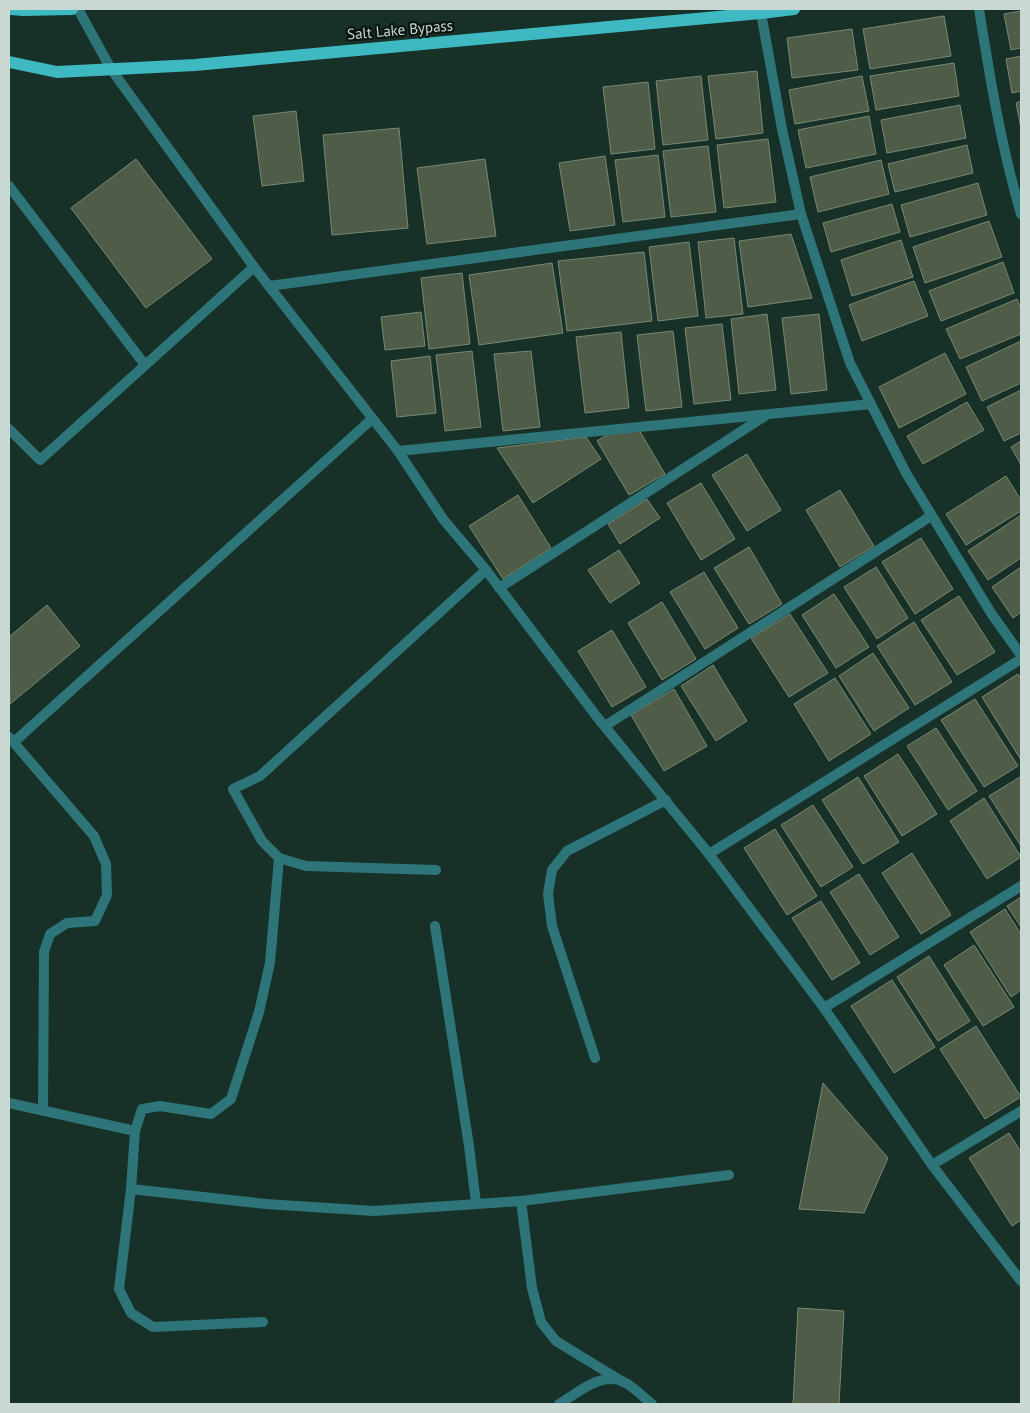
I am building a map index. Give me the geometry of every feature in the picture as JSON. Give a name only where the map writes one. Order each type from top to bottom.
[{"type":"main road","points":[[11,9],[72,9]]},
{"type":"main road","name":"Salt Lake Bypass","points":[[9,62],[57,72],[195,65],[794,9]]},
{"type":"street","points":[[78,9],[111,69],[254,267],[398,452],[443,519],[486,570],[605,726],[709,854],[824,1008],[932,1165],[1021,1282]]},
{"type":"street","points":[[979,9],[992,94],[1008,169],[1021,214]]},
{"type":"street","points":[[709,854],[1021,657],[991,613],[931,516],[906,473],[850,363],[801,214],[782,129],[761,13]]},
{"type":"street","points":[[9,186],[146,365]]},
{"type":"street","points":[[269,286],[801,214]]},
{"type":"street","points":[[9,429],[40,460],[254,267]]},
{"type":"street","points":[[398,452],[871,404]]},
{"type":"street","points":[[498,588],[768,414]]},
{"type":"street","points":[[43,1111],[44,952],[50,934],[66,924],[94,922],[107,895],[106,864],[94,836],[11,739],[372,419]]},
{"type":"street","points":[[605,726],[931,516]]},
{"type":"street","points":[[436,870],[306,866],[279,858],[262,841],[233,789],[260,776],[486,570]]},
{"type":"street","points":[[595,1058],[552,926],[548,894],[552,870],[566,851],[666,800]]},
{"type":"street","points":[[263,1322],[153,1327],[131,1313],[119,1290],[131,1189],[135,1131],[142,1109],[160,1106],[211,1114],[231,1099],[259,1012],[270,963],[279,858]]},
{"type":"street","points":[[824,1008],[1021,886]]},
{"type":"street","points":[[434,926],[469,1146],[476,1203]]},
{"type":"street","points":[[9,1103],[135,1131]]},
{"type":"street","points":[[932,1165],[1021,1111]]},
{"type":"street","points":[[131,1189],[266,1204],[374,1211],[520,1201],[729,1175]]},
{"type":"street","points":[[520,1201],[532,1288],[541,1322],[556,1341],[623,1382],[652,1404]]},
{"type":"street","points":[[559,1404],[604,1379],[623,1382]]},
{"type":"building","points":[[1021,11],[1021,48],[1011,50],[1004,14]]},
{"type":"building","points":[[944,16],[951,56],[870,69],[863,29]]},
{"type":"building","points":[[852,29],[858,70],[792,78],[787,38]]},
{"type":"building","points":[[1021,56],[1021,91],[1012,93],[1006,59]]},
{"type":"building","points":[[954,63],[959,96],[876,110],[870,76]]},
{"type":"building","points":[[757,71],[763,133],[716,139],[708,76]]},
{"type":"building","points":[[701,76],[708,140],[663,145],[656,81]]},
{"type":"building","points":[[862,76],[869,111],[795,124],[789,90]]},
{"type":"building","points":[[648,82],[655,149],[611,154],[603,87]]},
{"type":"building","points":[[1021,101],[1021,128],[1016,103]]},
{"type":"building","points":[[960,105],[966,138],[887,153],[881,120]]},
{"type":"building","points":[[296,111],[304,181],[262,186],[253,116]]},
{"type":"building","points":[[869,116],[876,154],[806,168],[798,130]]},
{"type":"building","points":[[399,128],[408,228],[332,235],[323,135]]},
{"type":"building","points":[[768,139],[776,202],[724,208],[717,145]]},
{"type":"building","points":[[967,145],[973,173],[895,192],[888,164]]},
{"type":"building","points":[[708,146],[716,212],[671,217],[663,151]]},
{"type":"building","points":[[658,155],[665,217],[623,222],[615,160]]},
{"type":"building","points":[[605,156],[615,225],[570,231],[559,163]]},
{"type":"building","points":[[136,159],[212,259],[146,308],[71,208]]},
{"type":"building","points":[[485,159],[496,236],[427,244],[417,168]]},
{"type":"building","points":[[881,160],[889,194],[818,212],[810,177]]},
{"type":"building","points":[[978,183],[987,215],[910,237],[901,205]]},
{"type":"building","points":[[892,204],[900,232],[831,252],[823,223]]},
{"type":"building","points":[[989,221],[1002,257],[925,283],[913,247]]},
{"type":"building","points":[[791,234],[812,298],[748,307],[739,241]]},
{"type":"building","points":[[734,238],[743,314],[706,318],[698,242]]},
{"type":"building","points":[[901,240],[913,277],[852,296],[841,260]]},
{"type":"building","points":[[689,242],[698,316],[658,321],[649,247]]},
{"type":"building","points":[[644,252],[652,321],[567,331],[558,261]]},
{"type":"building","points":[[1003,262],[1014,293],[941,321],[929,291]]},
{"type":"building","points":[[552,263],[563,333],[479,345],[469,275]]},
{"type":"building","points":[[462,273],[470,344],[429,349],[421,278]]},
{"type":"building","points":[[914,281],[928,316],[862,341],[849,305]]},
{"type":"building","points":[[1017,299],[1021,309],[1021,334],[960,359],[946,329]]},
{"type":"building","points":[[421,312],[425,346],[385,350],[381,317]]},
{"type":"building","points":[[767,314],[776,390],[739,394],[731,319]]},
{"type":"building","points":[[819,314],[827,390],[791,394],[782,318]]},
{"type":"building","points":[[722,324],[731,400],[694,404],[685,328]]},
{"type":"building","points":[[673,331],[682,407],[646,411],[637,335]]},
{"type":"building","points":[[621,332],[629,408],[585,413],[576,337]]},
{"type":"building","points":[[1021,341],[1021,383],[982,401],[966,367]]},
{"type":"building","points":[[472,351],[481,427],[445,431],[436,355]]},
{"type":"building","points":[[531,351],[540,427],[503,431],[494,354]]},
{"type":"building","points":[[945,353],[966,394],[899,428],[879,387]]},
{"type":"building","points":[[430,356],[436,413],[397,417],[391,361]]},
{"type":"building","points":[[1021,390],[1021,433],[1004,441],[987,407]]},
{"type":"building","points":[[967,402],[984,430],[923,464],[907,436]]},
{"type":"building","points":[[639,430],[665,474],[629,495],[597,441],[610,433]]},
{"type":"building","points":[[586,437],[601,459],[533,503],[497,448]]},
{"type":"building","points":[[1021,441],[1021,465],[1011,447]]},
{"type":"building","points":[[747,454],[781,510],[747,531],[712,475]]},
{"type":"building","points":[[1006,476],[1021,500],[1021,511],[966,545],[946,514]]},
{"type":"building","points":[[701,483],[735,539],[701,560],[667,503]]},
{"type":"building","points":[[840,490],[874,546],[840,567],[806,510]]},
{"type":"building","points":[[518,495],[551,548],[503,579],[469,526]]},
{"type":"building","points":[[647,499],[660,518],[620,544],[608,524]]},
{"type":"building","points":[[1021,515],[1021,558],[988,580],[968,551]]},
{"type":"building","points":[[921,538],[953,589],[915,614],[882,562]]},
{"type":"building","points":[[749,547],[782,604],[749,624],[714,568]]},
{"type":"building","points":[[619,550],[640,583],[610,603],[588,570]]},
{"type":"building","points":[[876,567],[908,618],[877,639],[844,587]]},
{"type":"building","points":[[1021,567],[1021,612],[1013,618],[992,587]]},
{"type":"building","points":[[704,572],[738,628],[705,649],[670,592]]},
{"type":"building","points":[[834,594],[869,647],[836,668],[802,615]]},
{"type":"building","points":[[959,596],[995,652],[957,675],[921,620]]},
{"type":"building","points":[[662,602],[696,659],[662,680],[628,623]]},
{"type":"building","points":[[47,605],[80,646],[10,704],[9,637]]},
{"type":"building","points":[[790,614],[828,673],[789,697],[751,638]]},
{"type":"building","points":[[914,622],[952,682],[915,705],[877,646]]},
{"type":"building","points":[[612,630],[646,687],[612,707],[578,651]]},
{"type":"building","points":[[873,653],[909,708],[874,731],[839,676]]},
{"type":"building","points":[[713,665],[747,721],[716,741],[681,686]]},
{"type":"building","points":[[1018,674],[1021,679],[1021,760],[982,697]]},
{"type":"building","points":[[835,678],[871,734],[829,761],[794,704]]},
{"type":"building","points":[[674,689],[707,746],[664,771],[631,715]]},
{"type":"building","points":[[975,699],[1018,766],[984,787],[941,720]]},
{"type":"building","points":[[936,728],[977,791],[948,810],[907,746]]},
{"type":"building","points":[[898,754],[937,814],[902,836],[864,776]]},
{"type":"building","points":[[858,777],[899,842],[863,864],[822,800]]},
{"type":"building","points":[[1021,778],[1021,846],[989,796]]},
{"type":"building","points":[[984,798],[1021,857],[987,879],[950,821]]},
{"type":"building","points":[[813,805],[853,867],[821,887],[781,825]]},
{"type":"building","points":[[775,829],[817,896],[787,915],[744,848]]},
{"type":"building","points":[[912,853],[951,915],[921,934],[882,873]]},
{"type":"building","points":[[859,874],[899,937],[870,955],[830,892]]},
{"type":"building","points":[[1021,897],[1021,927],[1007,906]]},
{"type":"building","points":[[821,901],[860,963],[832,980],[792,918]]},
{"type":"building","points":[[1005,909],[1021,934],[1021,990],[1011,997],[970,932]]},
{"type":"building","points":[[974,945],[1014,1007],[983,1026],[944,965]]},
{"type":"building","points":[[929,956],[970,1021],[938,1041],[897,977]]},
{"type":"building","points":[[892,980],[935,1047],[894,1073],[851,1006]]},
{"type":"building","points":[[976,1026],[1021,1097],[985,1119],[940,1049]]},
{"type":"building","points":[[823,1083],[888,1158],[864,1213],[799,1209]]},
{"type":"building","points":[[1009,1133],[1021,1152],[1021,1220],[1012,1226],[969,1158]]},
{"type":"building","points":[[798,1308],[844,1311],[839,1404],[793,1404]]}]
